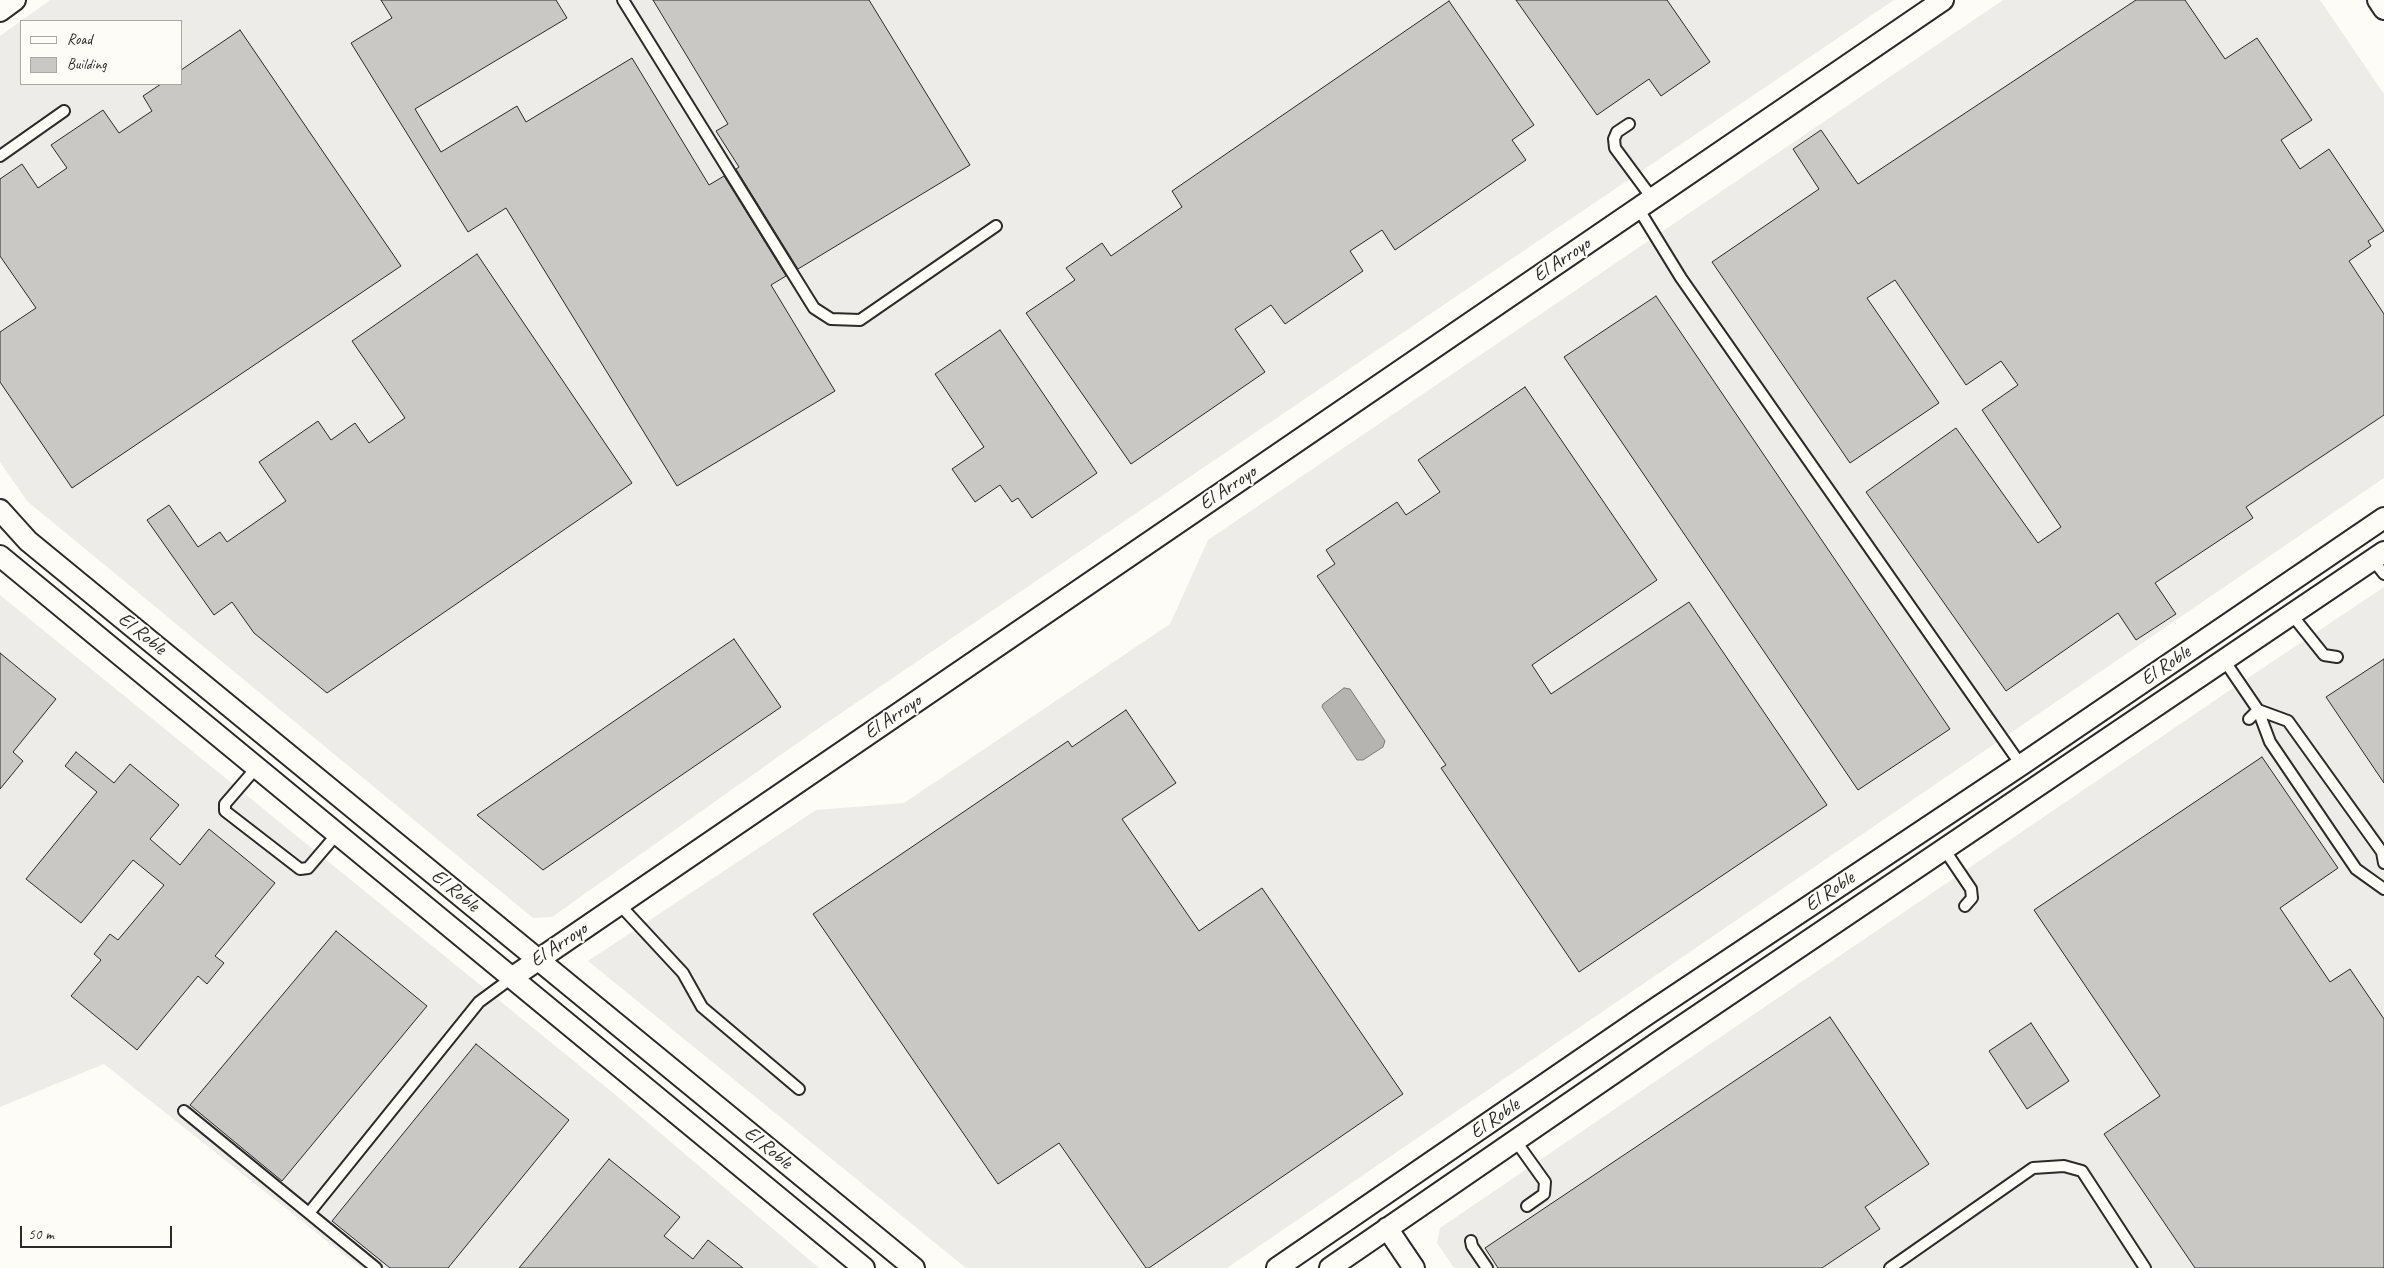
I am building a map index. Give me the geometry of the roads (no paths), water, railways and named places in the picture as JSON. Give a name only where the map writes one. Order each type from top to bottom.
[{"type":"street","points":[[0,11],[15,0]]},
{"type":"street","name":"El Arroyo","points":[[513,977],[1943,0]]},
{"type":"street","points":[[2378,0],[2384,9]]},
{"type":"street","name":"El Roble","points":[[0,510],[28,541],[914,1268]]},
{"type":"street","name":"El Roble","points":[[1278,1268],[1646,1015],[2022,765],[2384,518]]},
{"type":"street","name":"El Roble","points":[[2,561],[258,767],[864,1268]]},
{"type":"street","name":"El Roble","points":[[1341,1265],[1387,1228],[1663,1039],[2224,660],[2292,615],[2380,562]]},
{"type":"street","points":[[1646,1015],[1663,1039]]},
{"type":"street","points":[[1387,1228],[1414,1268]]},
{"type":"lane","points":[[623,0],[814,308],[831,320],[860,320],[996,226]]},
{"type":"lane","points":[[0,156],[64,111]]},
{"type":"lane","points":[[1628,124],[1617,132],[1614,139],[1615,148],[1645,203],[1681,278],[2022,765]]},
{"type":"lane","points":[[2292,615],[2324,655],[2337,657]]},
{"type":"lane","points":[[2224,660],[2258,710],[2270,742],[2356,869],[2384,889]]},
{"type":"lane","points":[[2249,719],[2258,710]]},
{"type":"lane","points":[[2258,710],[2288,721],[2382,852],[2384,864]]},
{"type":"lane","points":[[258,767],[225,804],[225,811],[300,869],[308,868],[337,834]]},
{"type":"lane","points":[[1944,849],[1971,889],[1972,898],[1965,906]]},
{"type":"lane","points":[[619,904],[683,973],[702,1007],[799,1089]]},
{"type":"lane","points":[[309,1213],[480,1002],[513,977]]},
{"type":"lane","points":[[184,1111],[376,1268]]},
{"type":"lane","points":[[1515,1140],[1545,1182],[1544,1194],[1527,1206]]},
{"type":"lane","points":[[1890,1268],[2033,1168],[2064,1166],[2082,1171],[2146,1268]]},
{"type":"lane","points":[[1471,1241],[1472,1246],[1487,1268]]}]
